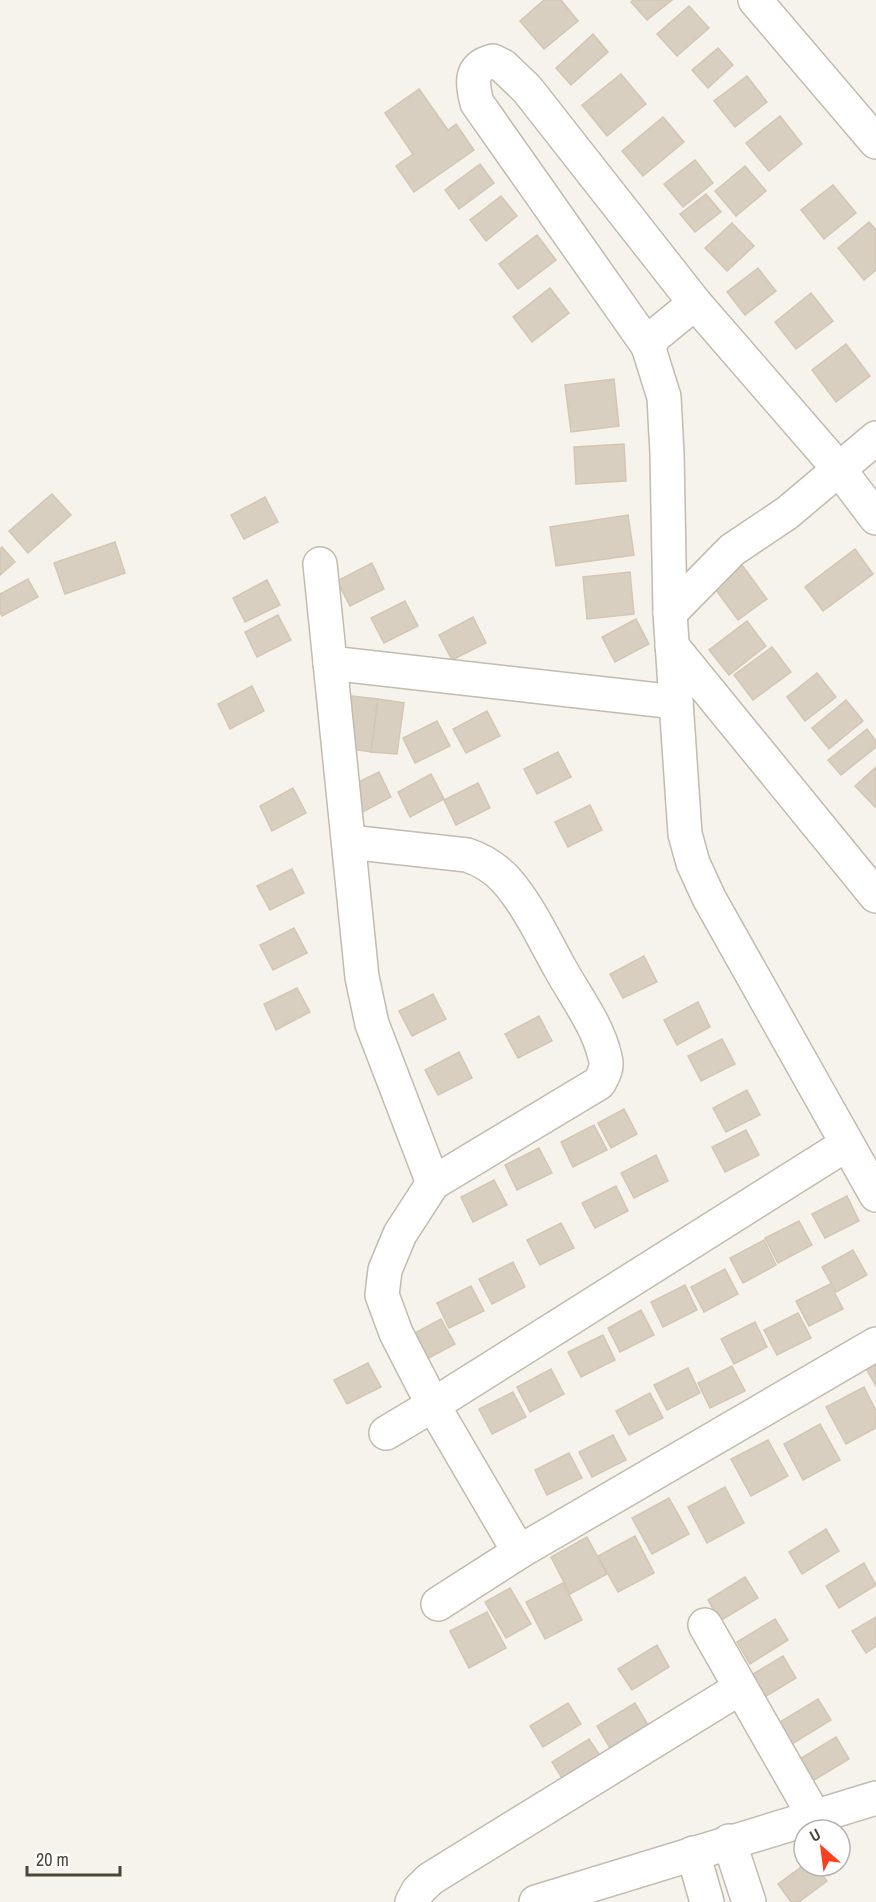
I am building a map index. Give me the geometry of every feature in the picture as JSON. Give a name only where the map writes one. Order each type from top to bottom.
[{"type":"street","points":[[755,0],[876,142]]},
{"type":"street","points":[[876,518],[839,469],[695,303],[527,89],[503,66],[493,60],[483,63],[475,73],[473,87],[477,104],[648,346],[664,397],[670,614],[681,796],[685,834],[693,863],[709,898],[876,1195]]},
{"type":"street","points":[[648,346],[656,335],[695,303]]},
{"type":"street","points":[[670,614],[732,550],[787,513],[876,438]]},
{"type":"street","points":[[320,564],[362,977],[372,1024],[433,1183]]},
{"type":"street","points":[[672,646],[876,896]]},
{"type":"street","points":[[330,663],[676,702]]},
{"type":"street","points":[[349,842],[467,855],[482,860],[493,868],[521,900],[587,1016],[606,1058],[606,1070],[600,1083],[433,1183],[400,1234],[385,1270],[382,1295],[396,1333],[433,1405],[519,1552]]},
{"type":"street","points":[[386,1433],[847,1144]]},
{"type":"street","points":[[438,1604],[519,1552],[876,1344]]},
{"type":"street","points":[[705,1625],[814,1816]]},
{"type":"street","points":[[412,1902],[418,1891],[430,1879],[740,1688]]},
{"type":"street","points":[[536,1902],[876,1798]]},
{"type":"street","points":[[729,1842],[749,1902]]},
{"type":"street","points":[[693,1853],[707,1902]]},
{"type":"building","points":[[544,0],[561,0],[578,21],[544,49],[520,21]]},
{"type":"building","points":[[633,0],[672,0],[647,20],[631,2]]},
{"type":"building","points":[[689,6],[709,28],[677,56],[657,34]]},
{"type":"building","points":[[593,34],[608,52],[571,85],[556,68]]},
{"type":"building","points":[[718,48],[733,65],[708,88],[692,70]]},
{"type":"building","points":[[621,74],[646,104],[607,136],[582,105]]},
{"type":"building","points":[[747,76],[767,102],[735,127],[714,101]]},
{"type":"building","points":[[419,89],[448,130],[456,124],[474,150],[414,192],[396,166],[413,154],[385,113]]},
{"type":"building","points":[[780,116],[802,144],[769,171],[746,143]]},
{"type":"building","points":[[663,117],[684,142],[643,176],[622,151]]},
{"type":"building","points":[[695,160],[713,183],[683,207],[664,184]]},
{"type":"building","points":[[480,164],[494,183],[459,209],[445,190]]},
{"type":"building","points":[[745,166],[766,191],[736,216],[715,191]]},
{"type":"building","points":[[833,185],[856,213],[824,239],[801,210]]},
{"type":"building","points":[[706,194],[721,212],[695,232],[680,214]]},
{"type":"building","points":[[501,196],[517,216],[486,241],[470,220]]},
{"type":"building","points":[[869,222],[876,230],[876,270],[864,280],[838,248]]},
{"type":"building","points":[[732,223],[754,246],[727,271],[705,248]]},
{"type":"building","points":[[537,235],[556,260],[518,289],[499,264]]},
{"type":"building","points":[[758,268],[776,291],[745,315],[727,292]]},
{"type":"building","points":[[550,288],[569,313],[532,342],[513,317]]},
{"type":"building","points":[[811,293],[833,321],[796,349],[775,322]]},
{"type":"building","points":[[846,344],[870,376],[836,402],[812,370]]},
{"type":"building","points":[[614,379],[619,426],[571,432],[565,385]]},
{"type":"building","points":[[624,444],[626,481],[576,484],[574,447]]},
{"type":"building","points":[[52,494],[71,515],[28,553],[9,531]]},
{"type":"building","points":[[265,497],[278,522],[244,539],[231,515]]},
{"type":"building","points":[[628,515],[634,555],[556,566],[550,527]]},
{"type":"building","points":[[115,542],[125,573],[65,594],[54,563]]},
{"type":"building","points":[[2,547],[15,562],[0,575],[0,549]]},
{"type":"building","points":[[855,549],[873,574],[823,611],[805,587]]},
{"type":"building","points":[[372,563],[384,589],[350,606],[337,581]]},
{"type":"building","points":[[742,565],[767,599],[738,620],[713,586]]},
{"type":"building","points":[[630,572],[634,614],[587,619],[583,577]]},
{"type":"building","points":[[28,579],[38,597],[2,616],[0,594]]},
{"type":"building","points":[[267,580],[280,605],[245,622],[233,598]]},
{"type":"building","points":[[405,601],[418,626],[384,643],[371,618]]},
{"type":"building","points":[[278,615],[291,640],[257,657],[245,632]]},
{"type":"building","points":[[473,617],[486,643],[452,660],[439,635]]},
{"type":"building","points":[[636,619],[649,644],[615,662],[602,637]]},
{"type":"building","points":[[747,621],[766,646],[729,675],[709,650]]},
{"type":"building","points":[[772,647],[791,672],[753,700],[734,675]]},
{"type":"building","points":[[817,673],[836,697],[805,721],[787,697]]},
{"type":"building","points":[[252,686],[264,711],[230,729],[218,704]]},
{"type":"building","points":[[352,696],[378,699],[371,752],[345,748]]},
{"type":"building","points":[[378,699],[404,703],[397,754],[371,752]]},
{"type":"building","points":[[846,700],[863,721],[829,749],[812,728]]},
{"type":"building","points":[[487,711],[500,736],[466,753],[453,729]]},
{"type":"building","points":[[437,721],[450,746],[415,763],[403,738]]},
{"type":"building","points":[[867,729],[876,741],[876,747],[841,775],[828,760]]},
{"type":"building","points":[[558,752],[571,777],[537,794],[524,769]]},
{"type":"building","points":[[876,767],[876,806],[875,807],[855,786]]},
{"type":"building","points":[[379,772],[391,797],[357,815],[344,789]]},
{"type":"building","points":[[431,774],[444,799],[410,817],[398,792]]},
{"type":"building","points":[[478,783],[490,808],[456,825],[444,800]]},
{"type":"building","points":[[293,788],[306,813],[272,831],[260,806]]},
{"type":"building","points":[[590,805],[602,830],[568,847],[555,822]]},
{"type":"building","points":[[292,869],[304,893],[270,910],[257,886]]},
{"type":"building","points":[[294,928],[307,953],[273,970],[260,945]]},
{"type":"building","points":[[644,956],[657,982],[623,998],[610,974]]},
{"type":"building","points":[[297,988],[310,1012],[276,1030],[264,1004]]},
{"type":"building","points":[[433,994],[446,1019],[412,1036],[399,1011]]},
{"type":"building","points":[[698,1002],[710,1027],[677,1045],[664,1020]]},
{"type":"building","points":[[539,1016],[552,1041],[518,1058],[505,1034]]},
{"type":"building","points":[[722,1039],[735,1064],[701,1081],[688,1056]]},
{"type":"building","points":[[459,1052],[472,1078],[438,1095],[425,1070]]},
{"type":"building","points":[[747,1090],[760,1115],[726,1132],[713,1108]]},
{"type":"building","points":[[624,1109],[637,1134],[611,1148],[598,1123]]},
{"type":"building","points":[[594,1125],[607,1150],[573,1167],[561,1142]]},
{"type":"building","points":[[746,1130],[759,1155],[725,1172],[712,1147]]},
{"type":"building","points":[[539,1148],[552,1173],[517,1190],[505,1165]]},
{"type":"building","points":[[656,1155],[668,1181],[634,1198],[621,1173]]},
{"type":"building","points":[[494,1180],[507,1205],[473,1222],[461,1197]]},
{"type":"building","points":[[616,1186],[628,1211],[595,1228],[582,1203]]},
{"type":"building","points":[[847,1196],[859,1221],[825,1238],[812,1214]]},
{"type":"building","points":[[799,1221],[812,1245],[778,1263],[765,1238]]},
{"type":"building","points":[[561,1223],[574,1248],[540,1265],[527,1240]]},
{"type":"building","points":[[764,1240],[776,1265],[743,1283],[730,1258]]},
{"type":"building","points":[[853,1250],[867,1275],[836,1292],[822,1267]]},
{"type":"building","points":[[513,1262],[525,1287],[492,1304],[479,1279]]},
{"type":"building","points":[[725,1269],[738,1294],[704,1312],[691,1287]]},
{"type":"building","points":[[830,1284],[843,1309],[809,1326],[796,1301]]},
{"type":"building","points":[[685,1285],[697,1310],[663,1327],[651,1302]]},
{"type":"building","points":[[471,1286],[484,1311],[449,1328],[437,1303]]},
{"type":"building","points":[[641,1310],[654,1335],[620,1352],[608,1328]]},
{"type":"building","points":[[798,1313],[811,1338],[777,1355],[764,1330]]},
{"type":"building","points":[[441,1319],[455,1344],[427,1359],[413,1334]]},
{"type":"building","points":[[755,1322],[767,1347],[734,1364],[721,1339]]},
{"type":"building","points":[[603,1335],[615,1360],[581,1377],[568,1352]]},
{"type":"building","points":[[876,1356],[876,1386],[863,1363]]},
{"type":"building","points":[[368,1363],[381,1387],[347,1404],[334,1380]]},
{"type":"building","points":[[732,1366],[745,1391],[710,1408],[698,1383]]},
{"type":"building","points":[[688,1368],[700,1393],[667,1410],[654,1385]]},
{"type":"building","points":[[551,1369],[564,1394],[530,1412],[517,1387]]},
{"type":"building","points":[[864,1387],[876,1411],[876,1428],[846,1444],[826,1407]]},
{"type":"building","points":[[513,1392],[526,1417],[492,1434],[479,1409]]},
{"type":"building","points":[[650,1393],[663,1418],[629,1435],[616,1411]]},
{"type":"building","points":[[820,1424],[840,1460],[803,1480],[784,1444]]},
{"type":"building","points":[[613,1435],[626,1460],[592,1477],[579,1452]]},
{"type":"building","points":[[768,1440],[788,1476],[751,1496],[731,1459]]},
{"type":"building","points":[[569,1453],[582,1478],[547,1495],[535,1470]]},
{"type":"building","points":[[725,1487],[744,1523],[707,1543],[688,1507]]},
{"type":"building","points":[[669,1498],[689,1534],[652,1554],[632,1518]]},
{"type":"building","points":[[826,1529],[839,1551],[802,1574],[789,1552]]},
{"type":"building","points":[[635,1536],[654,1573],[618,1592],[598,1556]]},
{"type":"building","points":[[587,1537],[607,1574],[570,1594],[551,1557]]},
{"type":"building","points":[[864,1563],[876,1585],[839,1608],[826,1586]]},
{"type":"building","points":[[745,1577],[758,1598],[720,1621],[708,1600]]},
{"type":"building","points":[[563,1583],[582,1620],[545,1639],[526,1602]]},
{"type":"building","points":[[510,1588],[531,1624],[506,1638],[485,1602]]},
{"type":"building","points":[[487,1612],[506,1648],[469,1668],[450,1631]]},
{"type":"building","points":[[876,1617],[876,1646],[866,1653],[852,1631]]},
{"type":"building","points":[[775,1619],[788,1640],[750,1664],[737,1642]]},
{"type":"building","points":[[657,1645],[669,1667],[632,1690],[618,1669]]},
{"type":"building","points":[[783,1656],[796,1678],[758,1701],[745,1679]]},
{"type":"building","points":[[818,1699],[831,1720],[792,1744],[780,1722]]},
{"type":"building","points":[[568,1703],[581,1724],[543,1747],[530,1726]]},
{"type":"building","points":[[635,1703],[648,1725],[610,1748],[597,1726]]},
{"type":"building","points":[[836,1737],[849,1759],[811,1782],[798,1760]]},
{"type":"building","points":[[589,1739],[603,1760],[565,1783],[552,1762]]},
{"type":"building","points":[[792,1874],[792,1878],[825,1878],[827,1881],[799,1902],[791,1902],[778,1884]]}]
